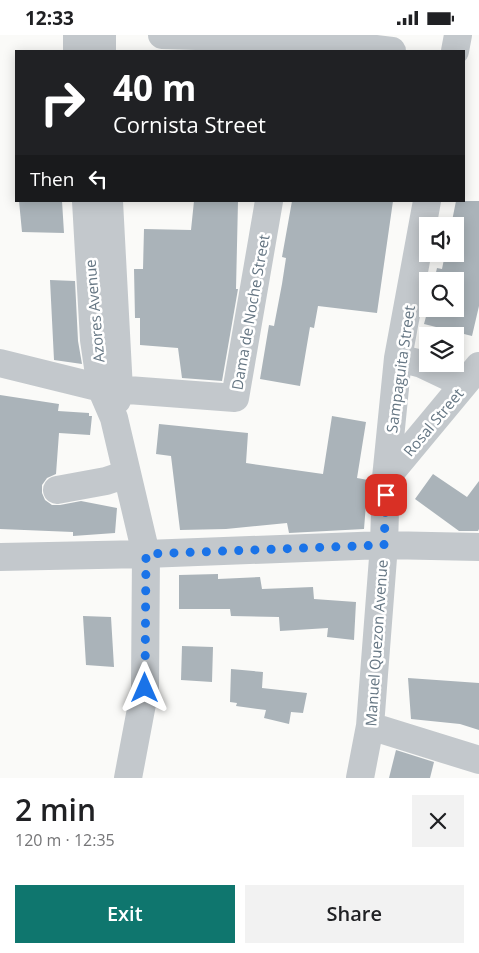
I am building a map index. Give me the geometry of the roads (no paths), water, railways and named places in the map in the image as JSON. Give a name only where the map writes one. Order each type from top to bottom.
[{"type":"street","points":[[76,35],[78,50]]},
{"type":"street","points":[[102,35],[102,50]]},
{"type":"street","points":[[162,35],[376,50]]},
{"type":"street","points":[[455,50],[458,35]]},
{"type":"street","name":"Azores Avenue","points":[[86,202],[94,340],[110,389]]},
{"type":"street","name":"Azores Avenue","points":[[109,202],[110,389],[114,418],[146,554],[145,688],[128,778]]},
{"type":"street","name":"Dama de Noche Street","points":[[110,389],[235,398],[269,202]]},
{"type":"street","name":"Sampaguita Street","points":[[386,478],[398,358],[428,202]]},
{"type":"street","points":[[398,358],[472,375]]},
{"type":"street","points":[[0,363],[110,389]]},
{"type":"street","name":"Rosal Street","points":[[386,478],[472,375]]},
{"type":"street","points":[[57,490],[106,481],[127,474]]},
{"type":"street","name":"Manuel Quezon Avenue","points":[[360,778],[370,727],[384,545],[386,478]]},
{"type":"street","points":[[0,557],[146,554],[384,545],[479,547]]},
{"type":"street","points":[[370,727],[479,760]]}]
